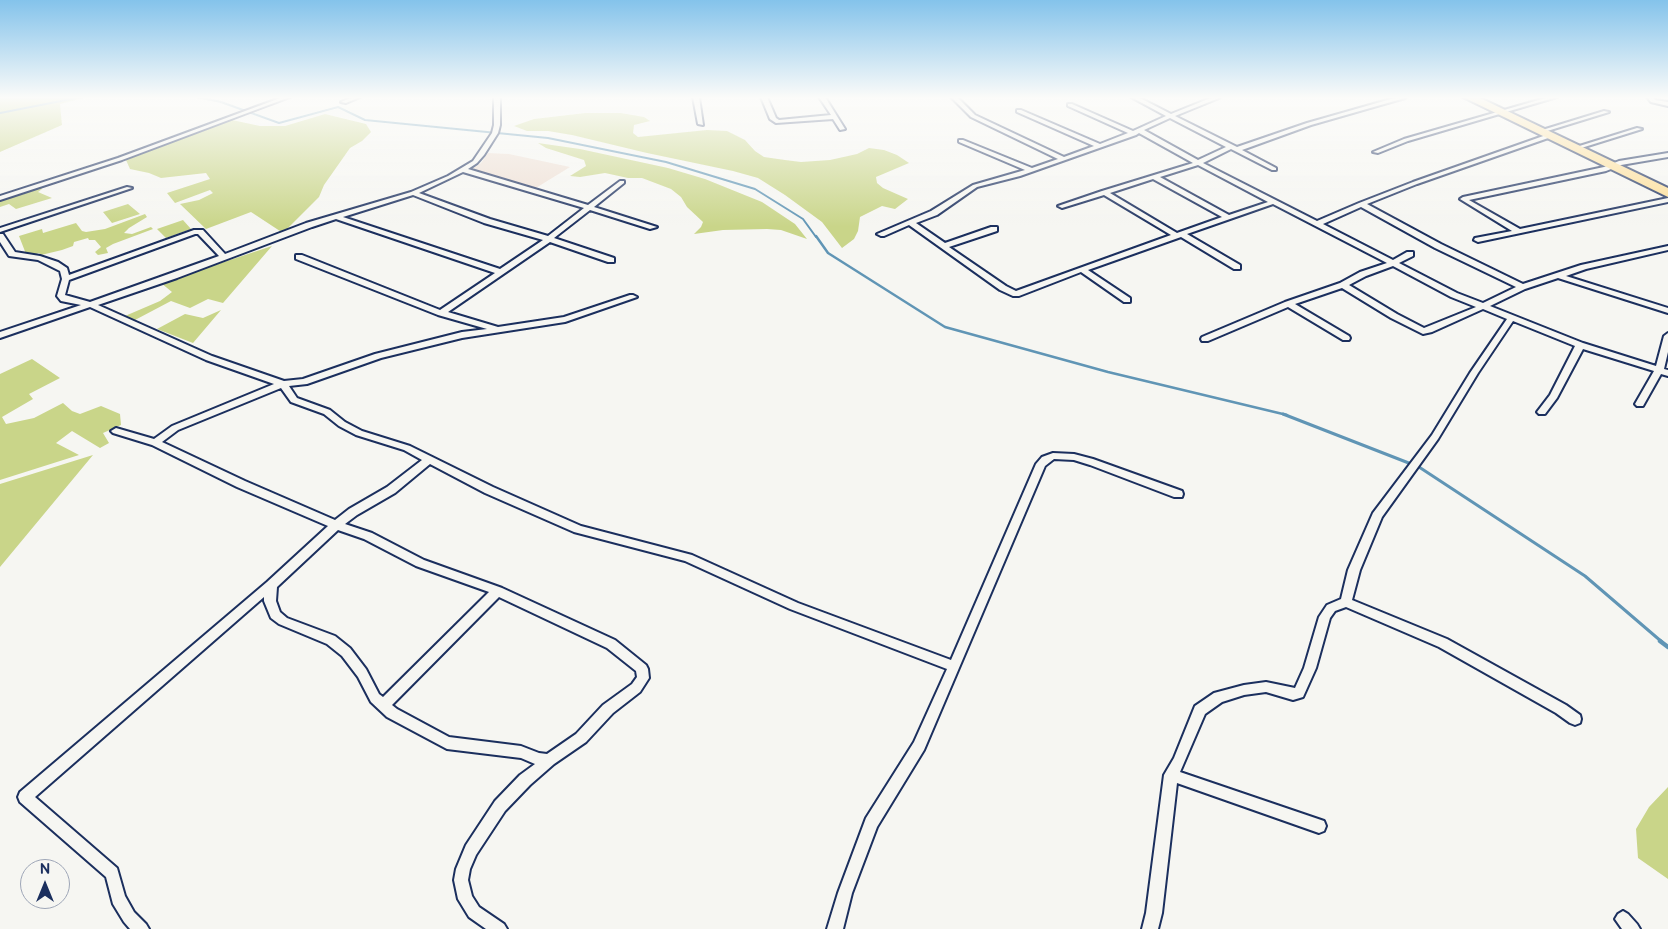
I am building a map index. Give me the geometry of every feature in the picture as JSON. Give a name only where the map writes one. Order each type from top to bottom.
[{"type":"highway","points":[[1560,140],[1668,193]]},
{"type":"street","points":[[0,198],[120,159],[170,140]]},
{"type":"street","points":[[0,335],[337,217],[413,193],[463,170],[482,154],[491,140]]},
{"type":"street","points":[[1025,140],[1062,158]]},
{"type":"street","points":[[1086,140],[1099,146]]},
{"type":"street","points":[[881,234],[934,214],[975,186],[1031,170],[1114,140]]},
{"type":"street","points":[[1153,140],[1454,295],[1580,345],[1664,372]]},
{"type":"street","points":[[1218,140],[1274,169]]},
{"type":"street","points":[[1062,206],[1198,163],[1257,140]]},
{"type":"street","points":[[1376,152],[1405,140]]},
{"type":"street","points":[[1317,224],[1361,204],[1529,140]]},
{"type":"street","points":[[1576,148],[1603,140]]},
{"type":"street","points":[[961,141],[1031,170]]},
{"type":"street","points":[[1518,231],[1468,204],[1463,198],[1668,155]]},
{"type":"street","points":[[463,170],[653,227]]},
{"type":"street","points":[[1154,177],[1229,218]]},
{"type":"street","points":[[441,313],[549,239],[622,182]]},
{"type":"street","points":[[0,230],[129,188]]},
{"type":"street","points":[[1104,192],[1237,267]]},
{"type":"street","points":[[413,193],[486,221],[549,239],[611,260]]},
{"type":"street","points":[[1478,240],[1668,200]]},
{"type":"street","points":[[911,223],[1003,288],[1016,294],[1274,202]]},
{"type":"street","points":[[1361,204],[1438,246],[1452,251],[1522,287]]},
{"type":"street","points":[[337,217],[500,272]]},
{"type":"street","points":[[944,246],[994,229]]},
{"type":"street","points":[[66,278],[194,232],[200,232],[224,257]]},
{"type":"street","points":[[0,236],[12,254],[32,256],[55,264],[64,270],[66,278],[61,296],[64,299],[90,304],[209,358],[282,384],[294,400],[326,412],[342,424],[359,433],[407,448],[489,490],[578,529],[688,558],[794,606],[953,666]]},
{"type":"street","points":[[1343,284],[1423,330],[1434,328],[1522,287],[1584,267],[1668,248]]},
{"type":"street","points":[[1205,339],[1288,304],[1343,284],[1362,274],[1392,264],[1410,254]]},
{"type":"street","points":[[299,257],[441,313],[498,328]]},
{"type":"street","points":[[1082,269],[1127,300]]},
{"type":"street","points":[[1559,276],[1668,311]]},
{"type":"street","points":[[155,443],[175,428],[282,384],[304,382],[378,356],[462,334],[574,317],[633,297]]},
{"type":"street","points":[[1288,304],[1346,338]]},
{"type":"street","points":[[1346,602],[1354,570],[1377,516],[1434,437],[1474,373],[1512,318]]},
{"type":"street","points":[[1640,404],[1664,372],[1668,336]]},
{"type":"street","points":[[1542,412],[1554,396],[1580,345]]},
{"type":"street","points":[[116,431],[155,443],[336,525],[368,536],[420,562],[498,591],[611,644],[642,670],[644,678],[636,688],[608,710],[581,738],[549,760],[500,806],[471,850],[463,869],[461,880],[466,899],[474,912],[493,927]]},
{"type":"street","points":[[835,929],[845,892],[871,822],[919,746],[938,706],[953,666],[1040,464],[1046,458],[1060,456],[1093,462],[1178,494]]},
{"type":"street","points":[[141,929],[129,918],[118,899],[112,873],[25,797],[271,585],[336,525],[391,490],[429,458]]},
{"type":"street","points":[[271,585],[270,602],[275,615],[283,621],[331,640],[346,652],[362,673],[374,698],[392,713],[447,743],[521,752],[539,759],[549,760]]},
{"type":"street","points":[[383,706],[498,591]]},
{"type":"street","points":[[1150,929],[1154,913],[1171,774],[1179,762],[1200,710],[1218,697],[1244,690],[1266,687],[1293,694],[1299,693],[1310,668],[1325,617],[1331,608],[1346,602],[1443,643],[1561,709],[1575,719]]},
{"type":"street","points":[[1171,774],[1319,826]]},
{"type":"shaded area","points":[[488,153],[509,154],[570,167],[531,191],[468,172],[481,163]]},
{"type":"green space","points":[[0,140],[27,140],[0,152]]},
{"type":"green space","points":[[178,140],[363,140],[350,148],[324,185],[319,197],[283,233],[251,212],[206,229],[180,204],[199,200],[213,193],[210,190],[175,203],[167,193],[210,179],[206,173],[161,178],[130,169],[126,160]]},
{"type":"green space","points":[[594,140],[745,140],[755,151],[764,157],[801,162],[830,160],[857,154],[869,148],[884,150],[897,155],[909,163],[876,177],[877,183],[883,188],[908,199],[895,209],[882,206],[860,217],[858,231],[854,239],[842,248],[822,222],[758,178]]},
{"type":"green space","points":[[538,143],[580,149],[668,168],[705,179],[762,202],[795,224],[807,239],[781,230],[767,229],[723,230],[694,234],[703,222],[687,207],[681,197],[671,189],[642,178],[628,178],[605,173],[580,177],[570,176],[586,166],[584,160],[546,148]]},
{"type":"green space","points":[[41,187],[42,189],[38,192],[52,198],[16,209],[9,204],[0,207],[0,200]]},
{"type":"green space","points":[[128,204],[140,214],[112,223],[103,212]]},
{"type":"green space","points":[[145,214],[147,217],[124,233],[132,234],[151,227],[153,229],[113,244],[106,248],[108,253],[98,255],[95,252],[101,247],[95,240],[89,240],[88,238],[74,242],[73,246],[62,250],[41,255],[39,253],[33,255],[26,254],[19,236],[42,229],[43,233],[76,223],[82,231],[86,232],[105,229]]},
{"type":"green space","points":[[183,220],[191,229],[166,238],[157,229]]},
{"type":"green space","points":[[272,246],[223,303],[208,299],[190,308],[171,301],[135,320],[125,316],[160,301],[172,292],[161,283]]},
{"type":"green space","points":[[221,310],[193,343],[157,329],[185,314],[203,318]]},
{"type":"green space","points":[[32,359],[60,378],[29,394],[33,399],[2,417],[6,424],[34,418],[63,403],[72,411],[80,414],[101,406],[120,414],[121,425],[103,433],[109,443],[100,448],[72,431],[56,443],[79,455],[0,480],[0,374]]},
{"type":"green space","points":[[93,455],[0,567],[0,484]]},
{"type":"green space","points":[[1668,787],[1668,879],[1638,858],[1636,829],[1649,807]]},
{"type":"waterway","points":[[560,140],[666,162],[755,189],[803,219],[816,237]]},
{"type":"waterway","points":[[816,236],[828,253],[945,327],[1108,372],[1283,414]]},
{"type":"waterway","points":[[1283,414],[1419,467],[1585,576],[1662,642]]},
{"type":"waterway","points":[[1660,641],[1668,647]]}]
